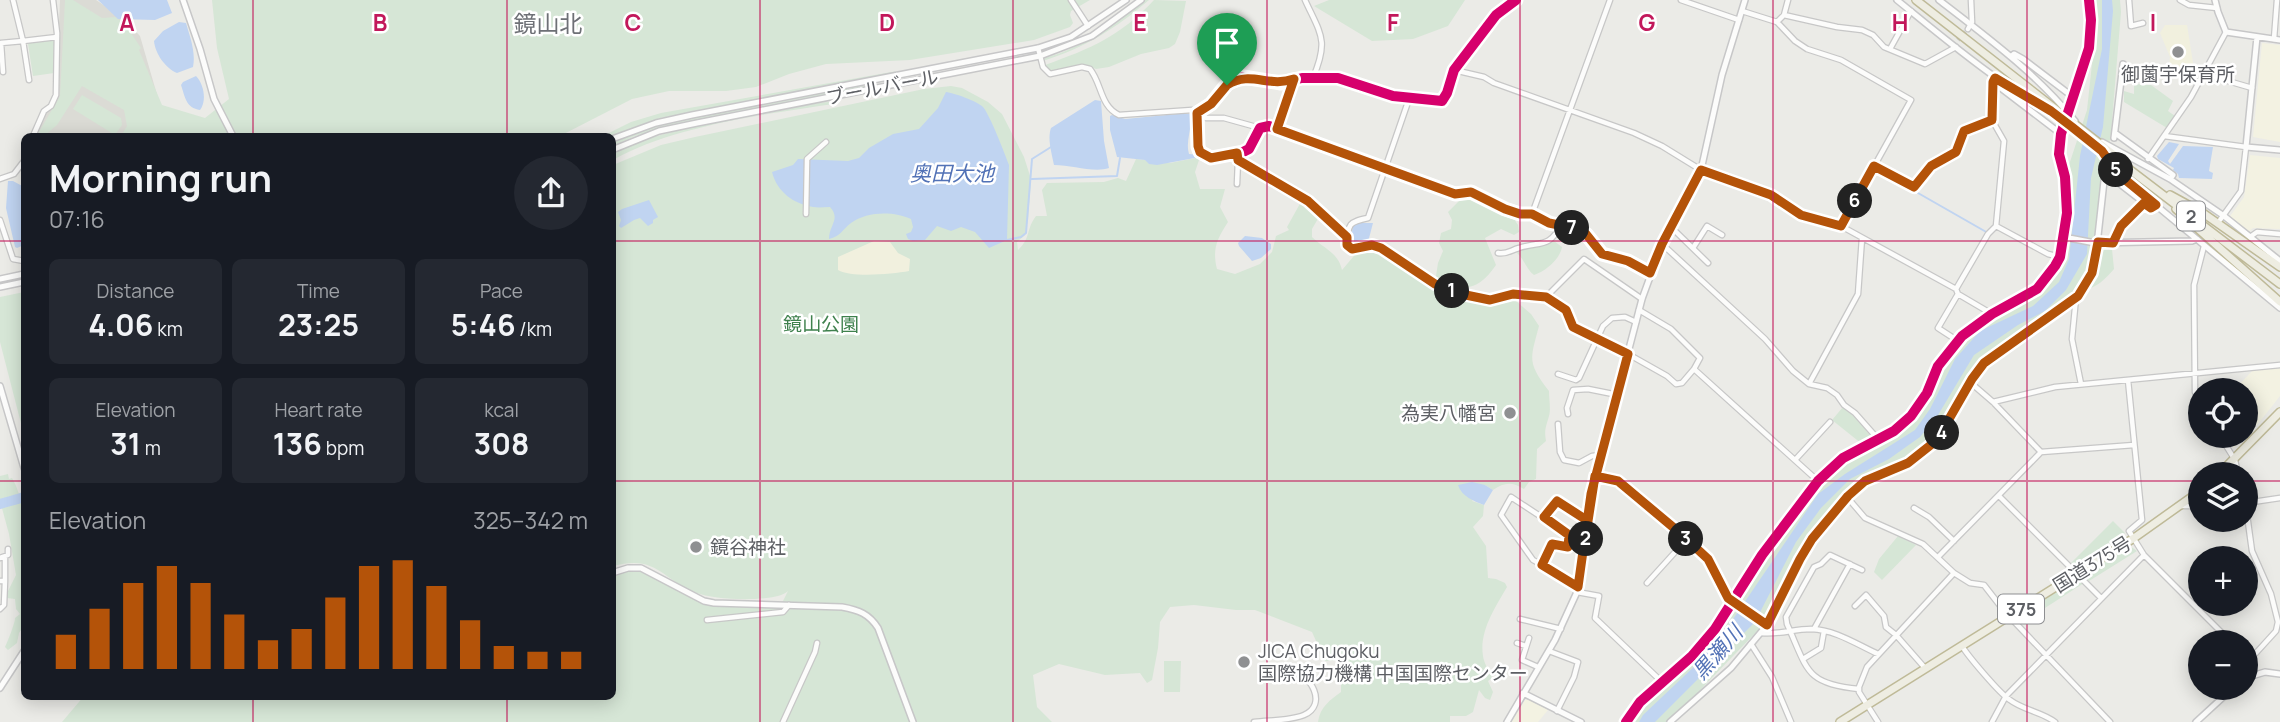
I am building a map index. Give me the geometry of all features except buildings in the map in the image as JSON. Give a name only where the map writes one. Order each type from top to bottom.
[{"type":"highway","name":"2","points":[[1916,0],[2125,166],[2280,284]]},
{"type":"highway","points":[[2125,166],[2280,264]]},
{"type":"highway","points":[[2125,166],[2280,302]]},
{"type":"highway","points":[[2233,462],[2280,412]]},
{"type":"highway","name":"国道375号","points":[[1840,722],[2134,538],[2188,500]]},
{"type":"street","points":[[13,0],[29,80]]},
{"type":"street","points":[[34,133],[44,111],[51,106],[56,95],[57,37],[53,0]]},
{"type":"street","points":[[183,0],[214,99],[231,133]]},
{"type":"street","points":[[1071,0],[1088,27]]},
{"type":"street","points":[[616,138],[656,123],[692,115],[1038,48],[1071,37],[1126,0]]},
{"type":"street","name":"ブールバール","points":[[616,148],[659,131],[697,122],[1040,57],[1092,36],[1141,0]]},
{"type":"street","points":[[1305,0],[1323,42],[1321,58],[1313,78]]},
{"type":"street","points":[[1197,113],[1211,104],[1228,83],[1250,77],[1281,83],[1294,79],[1338,78],[1394,96],[1442,101],[1454,70],[1496,15],[1516,0]]},
{"type":"street","points":[[1532,214],[1610,0]]},
{"type":"street","points":[[1681,0],[1739,20]]},
{"type":"street","points":[[1507,722],[1549,650],[1577,590],[1595,476],[1642,299],[1662,244],[1701,170],[1722,75],[1745,0]]},
{"type":"street","points":[[1777,22],[1784,15],[1788,0]]},
{"type":"street","points":[[1626,722],[1640,702],[1692,656],[1715,629],[1735,602],[1769,545],[1818,481],[1843,458],[1894,431],[1911,416],[1927,393],[1938,366],[1958,341],[1973,326],[2037,289],[2060,257],[2066,238],[2067,196],[2059,154],[2062,132],[1994,80],[1957,44],[1897,0]]},
{"type":"street","points":[[1939,0],[1970,27],[2012,57],[2066,109],[2073,124]]},
{"type":"street","points":[[1970,27],[1971,0]]},
{"type":"street","points":[[2012,57],[2014,54],[2023,59],[2072,99],[2089,48],[2090,0]]},
{"type":"street","points":[[2129,0],[2131,26],[2143,23]]},
{"type":"street","points":[[2180,0],[2189,5],[2217,8]]},
{"type":"street","points":[[2216,0],[2227,32]]},
{"type":"street","points":[[2227,32],[2277,40],[2277,0]]},
{"type":"street","points":[[1742,11],[1777,22],[1807,49],[1841,60],[1911,100],[1841,226]]},
{"type":"street","points":[[1890,49],[1911,11]]},
{"type":"street","points":[[1784,15],[1862,30],[1890,49],[1925,65],[1957,44]]},
{"type":"street","points":[[2148,159],[2204,74],[2227,32]]},
{"type":"street","points":[[2,68],[0,42],[57,37]]},
{"type":"street","points":[[2222,218],[2241,191],[2257,37]]},
{"type":"street","points":[[1038,48],[1043,67],[1050,74],[1082,67],[1090,69],[1106,104],[1119,115],[1192,110],[1206,118],[1224,118],[1260,128],[1269,126],[1455,194],[1471,192],[1505,209],[1520,214],[1532,214],[1578,229],[1586,234],[1602,254],[1628,261],[1650,273]]},
{"type":"street","points":[[2123,64],[2115,136],[2173,174],[2170,179]]},
{"type":"street","points":[[1454,70],[1484,77],[1634,133],[1662,146],[1701,170],[1771,195],[1801,215],[1841,226],[1992,314]]},
{"type":"street","points":[[2204,74],[2252,89]]},
{"type":"street","points":[[1277,129],[1294,79]]},
{"type":"street","points":[[1994,80],[2073,124]]},
{"type":"street","points":[[1958,341],[1938,328],[1988,234],[1996,226],[2004,141],[1992,120],[1994,80]]},
{"type":"street","points":[[1409,99],[1368,218],[1354,219],[1350,223],[1347,245],[1352,249],[1372,245],[1381,248],[1435,284],[1461,294],[1490,300],[1513,294],[1546,297],[1566,310],[1573,327],[1628,354],[1679,385],[1700,358],[1671,329],[1639,310]]},
{"type":"street","points":[[1197,113],[1198,146],[1200,152],[1211,158],[1249,149],[1260,128]]},
{"type":"street","points":[[1874,166],[1914,187],[1931,166],[1956,152],[1964,131],[1992,120]]},
{"type":"street","points":[[2164,136],[2280,150]]},
{"type":"street","points":[[806,214],[807,159],[826,142]]},
{"type":"street","points":[[2103,147],[2137,159],[2170,179],[2250,238],[2280,264]]},
{"type":"street","points":[[2103,147],[2117,173],[2280,308]]},
{"type":"street","points":[[1237,153],[1237,184]]},
{"type":"street","points":[[1238,160],[1308,201],[1347,237]]},
{"type":"street","points":[[0,179],[13,174],[21,165]]},
{"type":"street","points":[[1670,722],[1731,668],[1761,633],[1812,539],[1847,498],[1865,481],[1908,463],[1937,440],[1984,363],[1994,353],[2076,298],[2092,273],[2105,175],[2151,208],[2156,205]]},
{"type":"street","points":[[2113,243],[2121,226],[2144,203]]},
{"type":"street","points":[[0,220],[10,254],[13,259],[21,260]]},
{"type":"street","points":[[1498,253],[1540,245],[1556,235],[1561,225]]},
{"type":"street","points":[[1692,248],[1707,226],[1722,236]]},
{"type":"street","points":[[1996,226],[2060,257]]},
{"type":"street","points":[[1671,228],[1708,263]]},
{"type":"street","points":[[2250,238],[2257,232],[2280,234]]},
{"type":"street","points":[[1809,383],[1858,294],[1861,238]]},
{"type":"street","points":[[2066,238],[2096,243],[2202,243]]},
{"type":"street","points":[[2195,378],[2194,285],[2202,243]]},
{"type":"street","points":[[1662,244],[1765,339],[1793,371],[1809,383],[1826,388],[1837,395],[1878,439]]},
{"type":"street","points":[[1546,297],[1584,259],[1642,299]]},
{"type":"street","points":[[0,279],[21,275]]},
{"type":"street","points":[[0,287],[21,283]]},
{"type":"street","points":[[2076,298],[2073,339],[2081,384]]},
{"type":"street","points":[[1558,374],[1576,380],[1579,378],[1597,338],[1606,322],[1612,318],[1625,317],[1636,322]]},
{"type":"street","points":[[1993,402],[2055,387],[2280,365]]},
{"type":"street","points":[[1694,369],[1818,481]]},
{"type":"street","points":[[2128,380],[2142,520],[2129,531],[2144,555],[2219,630]]},
{"type":"street","points":[[1970,383],[1993,402],[2041,452]]},
{"type":"street","points":[[0,386],[21,458]]},
{"type":"street","points":[[1568,414],[1567,408],[1573,390],[1588,389],[1618,395]]},
{"type":"street","points":[[1795,460],[1830,422]]},
{"type":"street","points":[[1558,424],[1560,452],[1564,460],[1579,463],[1592,456],[1602,455]]},
{"type":"street","points":[[1939,556],[2041,452],[2135,444]]},
{"type":"street","points":[[2228,448],[2235,460]]},
{"type":"street","points":[[1595,476],[1618,481],[1708,559],[1728,598],[1766,624]]},
{"type":"street","points":[[1999,496],[2101,598]]},
{"type":"street","points":[[1542,565],[1552,544],[1568,547],[1569,535],[1511,497],[1501,515],[1533,560],[1577,590],[1599,596],[1595,618],[1662,682]]},
{"type":"street","points":[[1847,498],[1865,518],[1923,544],[1970,583],[1984,585],[2110,722]]},
{"type":"street","points":[[2258,501],[2280,498]]},
{"type":"street","points":[[1544,517],[1557,501],[1588,521]]},
{"type":"street","points":[[2181,506],[2188,506]]},
{"type":"street","points":[[1914,508],[1929,517],[1954,541]]},
{"type":"street","points":[[2250,532],[2252,551],[2272,594],[2278,615],[2276,631],[2258,649]]},
{"type":"street","points":[[1647,583],[1686,540]]},
{"type":"street","points":[[0,609],[4,605],[2,557],[8,555],[8,548]]},
{"type":"street","points":[[1859,689],[1834,687],[1819,681],[1809,671],[1790,632],[1786,617],[1814,567],[1830,555],[1862,570]]},
{"type":"street","points":[[1992,722],[2006,696],[2144,555]]},
{"type":"street","points":[[1814,629],[1850,564]]},
{"type":"street","points":[[616,572],[641,568],[704,601],[858,610],[871,617],[878,628],[913,722]]},
{"type":"street","points":[[1878,722],[1859,689],[1867,667],[1954,572]]},
{"type":"street","points":[[1855,606],[1866,595],[1884,616],[1886,627],[1925,669]]},
{"type":"street","points":[[707,620],[743,614],[783,612],[789,605]]},
{"type":"street","points":[[1520,620],[1560,629]]},
{"type":"street","points":[[1761,633],[1776,635],[1814,629],[1832,632],[1878,654]]},
{"type":"street","points":[[1803,659],[1821,648],[1824,631]]},
{"type":"street","points":[[1529,638],[1522,660],[1538,667]]},
{"type":"street","points":[[783,722],[817,643]]},
{"type":"street","points":[[1517,643],[1526,646]]},
{"type":"street","points":[[1751,644],[1772,677],[1791,722]]},
{"type":"street","points":[[1962,646],[1969,659],[2008,700],[2055,722]]},
{"type":"street","points":[[1549,650],[1578,662],[1574,677],[1557,711]]},
{"type":"street","points":[[0,688],[21,656]]},
{"type":"street","points":[[1254,722],[1301,717],[1313,709],[1316,694],[1311,685],[1305,677],[1291,673]]},
{"type":"street","points":[[2258,674],[2280,674]]},
{"type":"street","points":[[1523,694],[1581,722]]},
{"type":"street","points":[[2196,722],[2217,700]]},
{"type":"shaded area","points":[[60,0],[96,0],[123,18],[140,36],[168,133],[34,133],[56,95]]},
{"type":"shaded area","points":[[2262,43],[2280,45],[2280,142],[2253,137]]},
{"type":"shaded area","points":[[2250,155],[2280,158],[2280,229],[2253,228],[2248,232],[2228,219],[2244,197]]},
{"type":"shaded area","points":[[2280,367],[2280,396],[2258,424],[2258,378],[2245,378],[2254,369]]},
{"type":"shaded area","points":[[1525,700],[1548,710],[1538,722],[1512,722]]},
{"type":"green space","points":[[65,0],[73,0],[102,18],[115,17],[125,24],[141,48],[139,50],[162,105],[205,118],[229,99],[217,48],[212,0],[1090,0],[1071,11],[1073,23],[1070,27],[1034,40],[910,60],[826,64],[756,87],[726,91],[669,91],[632,99],[566,133],[123,133],[127,126],[124,110],[82,86],[57,125],[48,133],[40,133],[60,96]]},
{"type":"green space","points":[[1145,0],[1149,0],[1099,36],[1073,50],[1043,61],[1098,34]]},
{"type":"green space","points":[[1154,0],[1186,1],[1180,32],[1175,44],[1169,48],[1141,54],[1109,67],[1096,69],[1087,65],[1054,72],[1047,69],[1045,65],[1091,47],[1117,32]]},
{"type":"green space","points":[[1329,0],[1465,0],[1448,26],[1413,39],[1372,41],[1314,6]]},
{"type":"green space","points":[[2094,0],[2120,0],[2121,12],[2111,133],[2098,212],[2096,254],[2073,297],[1988,353],[1956,409],[1912,454],[1885,471],[1863,480],[1800,559],[1767,621],[1672,722],[1628,722],[1656,687],[1707,639],[1760,569],[1803,499],[1858,454],[1905,426],[1938,366],[1973,326],[2051,283],[2069,239],[2069,165],[2087,110],[2095,36]]},
{"type":"green space","points":[[56,39],[54,73],[33,76],[28,44],[30,41]]},
{"type":"green space","points":[[897,71],[881,77],[660,118],[616,134],[609,133],[631,122],[661,113]]},
{"type":"green space","points":[[2134,84],[2151,85],[2173,101],[2168,111],[2175,116],[2167,128],[2124,102],[2124,91],[2134,94]]},
{"type":"green space","points":[[873,86],[664,127],[616,145],[616,142],[633,135],[675,122]]},
{"type":"green space","name":"鏡山公園","points":[[951,86],[962,88],[988,102],[1002,114],[1024,157],[1031,179],[1028,219],[1025,235],[1017,242],[1018,250],[1036,216],[1047,216],[1042,190],[1047,183],[1104,182],[1118,178],[1126,181],[1136,159],[1170,163],[1200,157],[1195,172],[1200,189],[1225,189],[1220,207],[1228,222],[1217,244],[1217,269],[1235,274],[1260,264],[1272,252],[1276,236],[1289,230],[1287,227],[1302,200],[1319,217],[1312,229],[1312,237],[1334,255],[1342,270],[1359,250],[1374,249],[1446,293],[1489,305],[1515,300],[1531,314],[1539,326],[1532,360],[1549,391],[1550,407],[1545,431],[1546,441],[1537,449],[1536,479],[1529,482],[1524,489],[1508,484],[1493,490],[1485,485],[1472,501],[1484,505],[1483,516],[1473,527],[1486,546],[1488,578],[1505,583],[1507,587],[1489,620],[1483,638],[1484,659],[1492,678],[1488,681],[1493,692],[1490,700],[1479,690],[1473,712],[1466,716],[1450,716],[1450,722],[1318,722],[1323,708],[1341,692],[1341,678],[1337,660],[1325,661],[1312,632],[1255,610],[1194,605],[1170,607],[1160,622],[1152,680],[1147,683],[1140,673],[1105,675],[1059,664],[1033,675],[1037,707],[1052,722],[62,722],[81,700],[616,700],[616,572],[641,568],[704,601],[781,605],[788,591],[758,599],[717,597],[685,588],[650,566],[640,563],[616,565],[616,164],[661,145],[924,89]]},
{"type":"green space","points":[[82,95],[121,118],[122,125],[116,133],[112,133],[73,109]]},
{"type":"green space","points":[[839,101],[693,129],[637,148],[616,158],[616,152],[650,138],[707,124]]},
{"type":"green space","points":[[1467,197],[1514,219],[1519,232],[1514,235],[1501,229],[1485,238],[1496,265],[1482,281],[1468,287],[1460,287],[1432,279],[1436,276],[1443,251],[1439,243],[1441,233],[1451,229],[1452,220],[1448,212]]},
{"type":"green space","points":[[1554,241],[1562,247],[1558,256],[1548,268],[1534,275],[1517,253],[1520,249],[1540,247]]},
{"type":"green space","points":[[2112,249],[2114,269],[2097,285],[2084,289],[2098,250]]},
{"type":"green space","points":[[21,293],[21,423],[0,342],[0,297]]},
{"type":"green space","points":[[1843,407],[1873,439],[1862,444],[1832,420]]},
{"type":"green space","points":[[8,474],[9,479],[12,478],[21,502],[21,630],[17,643],[8,650],[5,647],[15,618],[20,614],[16,609],[15,599],[7,598],[6,595],[16,575],[0,501],[0,476]]},
{"type":"green space","points":[[2113,521],[2125,533],[2073,565],[2071,563]]},
{"type":"green space","points":[[1898,536],[1916,545],[1882,580],[1874,572],[1879,559]]},
{"type":"green space","points":[[2130,546],[2137,551],[2089,581],[2085,577],[2085,573]]},
{"type":"green space","points":[[2077,578],[2084,583],[2020,624],[2016,616]]},
{"type":"green space","points":[[1164,661],[1181,661],[1180,692],[1164,692]]},
{"type":"sand","points":[[2165,25],[2187,25],[2194,69],[2169,70],[2170,57],[2160,33]]},
{"type":"sand","points":[[874,241],[890,242],[898,253],[910,259],[909,271],[862,275],[838,270],[838,257]]},
{"type":"water","points":[[98,0],[167,0],[172,13],[155,20],[118,19]]},
{"type":"water","name":"黒瀬川","points":[[2102,0],[2112,0],[2113,11],[2103,127],[2091,178],[2087,254],[2066,290],[2045,311],[2018,325],[1974,355],[1938,415],[1920,437],[1889,459],[1850,479],[1821,508],[1796,542],[1755,622],[1655,722],[1639,722],[1643,715],[1699,662],[1729,625],[1818,494],[1915,430],[1930,409],[1955,359],[1980,331],[2033,306],[2059,282],[2069,259],[2080,156],[2102,49]]},
{"type":"water","points":[[179,22],[186,23],[194,61],[193,67],[177,73],[161,60],[154,41],[163,31]]},
{"type":"water","points":[[196,76],[204,93],[200,110],[189,104],[181,85]]},
{"type":"water","name":"奥田大池","points":[[946,92],[983,107],[1001,144],[1009,165],[1007,240],[989,248],[975,232],[961,227],[951,231],[937,226],[925,240],[913,241],[908,239],[906,234],[911,232],[913,227],[911,219],[881,214],[857,219],[829,239],[835,219],[830,207],[799,203],[787,196],[774,179],[772,172],[793,165],[798,159],[848,161],[859,158],[869,148],[893,134],[919,129],[938,108]]},
{"type":"water","points":[[1095,100],[1101,101],[1109,168],[1097,170],[1054,165],[1050,142],[1051,128]]},
{"type":"water","points":[[1190,114],[1189,154],[1201,155],[1200,157],[1157,165],[1149,164],[1145,160],[1117,157],[1110,130],[1110,116],[1125,119]]},
{"type":"water","points":[[2169,142],[2179,144],[2168,161],[2170,164],[2183,146],[2213,147],[2209,171],[2213,173],[2212,179],[2179,178],[2174,168],[2157,156]]},
{"type":"water","points":[[8,181],[13,181],[21,185],[21,246],[17,248],[15,247],[6,208]]},
{"type":"water","points":[[649,200],[658,217],[653,223],[648,226],[640,218],[621,228],[619,226],[621,220],[618,212]]},
{"type":"water","points":[[1356,223],[1373,223],[1368,242],[1361,246],[1350,244]]},
{"type":"water","points":[[1245,236],[1262,238],[1271,244],[1271,249],[1261,258],[1252,261],[1238,243]]},
{"type":"water","points":[[1472,482],[1493,490],[1484,505],[1465,496],[1458,485]]},
{"type":"waterway","points":[[1007,240],[1026,233],[1032,159],[1051,147]]},
{"type":"waterway","points":[[1032,179],[1117,176],[1120,158]]},
{"type":"waterway","points":[[1883,173],[1988,233]]},
{"type":"waterway","points":[[0,504],[21,498]]},
{"type":"tunnel","points":[[1958,40],[1968,29]]},
{"type":"tunnel","points":[[2062,131],[2071,101]]},
{"type":"cycle path","points":[[1516,0],[1496,15],[1454,70],[1442,101],[1393,96],[1338,78],[1302,78],[1281,83],[1243,77],[1228,83],[1211,104],[1197,113],[1200,152],[1211,158],[1243,152],[1249,149],[1260,128],[1269,126],[1455,194],[1471,192],[1505,209],[1520,214],[1532,214],[1549,223],[1578,229],[1586,234],[1602,254],[1628,261],[1650,273]]},
{"type":"cycle path","points":[[1626,722],[1640,702],[1692,656],[1715,629],[1762,555],[1818,481],[1843,458],[1894,431],[1911,416],[1927,393],[1938,366],[1962,336],[1992,314],[2037,289],[2055,266],[2060,257],[2067,213],[2065,177],[2059,154],[2061,134],[2089,48],[2089,0]]},
{"type":"place","name":"御薗宇保育所","points":[[2178,52]]},
{"type":"place","name":"為実八幡宮","points":[[1510,413]]},
{"type":"place","name":"鏡谷神社","points":[[696,547]]},
{"type":"place","name":"JICA Chugoku 国際協力機構 中国国際センター","points":[[1244,662]]},
{"type":"district","name":"鏡山北","points":[[548,23]]},
{"type":"route","points":[[1227,85],[1211,104],[1197,113],[1200,152],[1211,158],[1237,153],[1238,160],[1308,201],[1347,237],[1347,245],[1352,249],[1372,245],[1381,248],[1435,284],[1461,294],[1490,300],[1513,294],[1546,297],[1566,310],[1573,327],[1628,354],[1595,476],[1591,494],[1586,546],[1578,587],[1542,565],[1552,544],[1568,547],[1569,535],[1544,517],[1557,501],[1588,521],[1591,494],[1595,476],[1618,481],[1708,559],[1728,598],[1767,625],[1812,539],[1848,496],[1865,481],[1908,463],[1924,453],[1948,424],[1972,379],[1984,363],[1994,353],[2078,296],[2092,273],[2098,242],[2113,243],[2121,226],[2144,203],[2151,208],[2156,205],[2117,173],[2102,151],[2072,127],[2051,111],[1995,78],[1992,120],[1964,131],[1956,152],[1931,166],[1914,187],[1874,166],[1841,226],[1801,215],[1771,195],[1701,170],[1662,244],[1650,273],[1628,261],[1602,254],[1586,234],[1578,229],[1549,223],[1532,214],[1520,214],[1505,209],[1471,192],[1455,194],[1277,129],[1294,79],[1281,83],[1243,77],[1227,85]]}]
